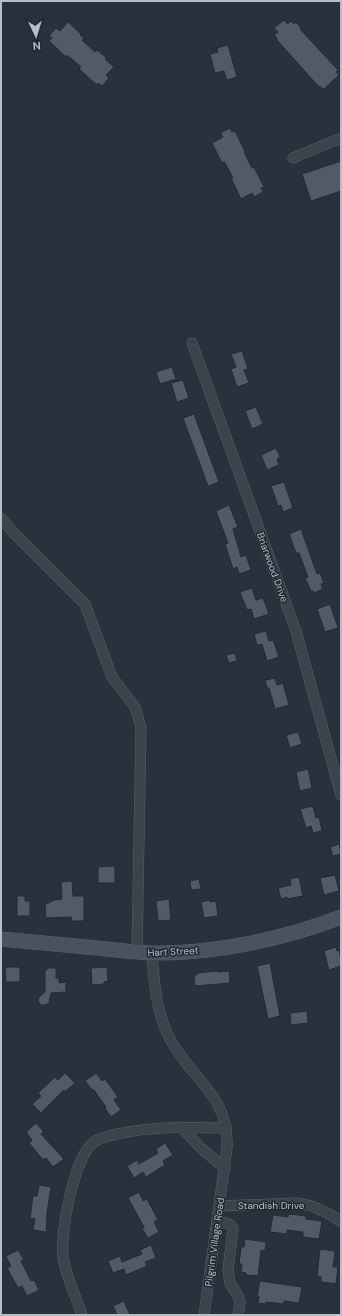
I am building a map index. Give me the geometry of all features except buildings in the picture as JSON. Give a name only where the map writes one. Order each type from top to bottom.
[{"type":"street","points":[[293,158],[341,138]]},
{"type":"street","name":"Briarwood Drive","points":[[192,343],[296,631],[341,795]]},
{"type":"street","points":[[1,518],[85,604],[112,677],[135,708],[141,727],[136,952]]},
{"type":"street","name":"Hart Street","points":[[1,939],[152,953],[200,950],[268,940],[308,929],[341,917]]},
{"type":"street","name":"Pilgrim Village Road","points":[[152,953],[155,990],[165,1028],[182,1058],[205,1085],[215,1100],[227,1128],[225,1168],[204,1315]]},
{"type":"street","points":[[82,1315],[67,1273],[63,1256],[62,1239],[64,1224],[75,1180],[83,1157],[88,1148],[94,1142],[102,1138],[140,1130],[181,1127],[227,1128]]},
{"type":"street","points":[[181,1127],[202,1149],[225,1168]]},
{"type":"street","name":"Standish Drive","points":[[220,1206],[296,1203],[307,1204],[323,1210],[341,1222]]},
{"type":"street","points":[[217,1222],[230,1224],[233,1229],[228,1270],[230,1283],[240,1302],[238,1315]]}]
